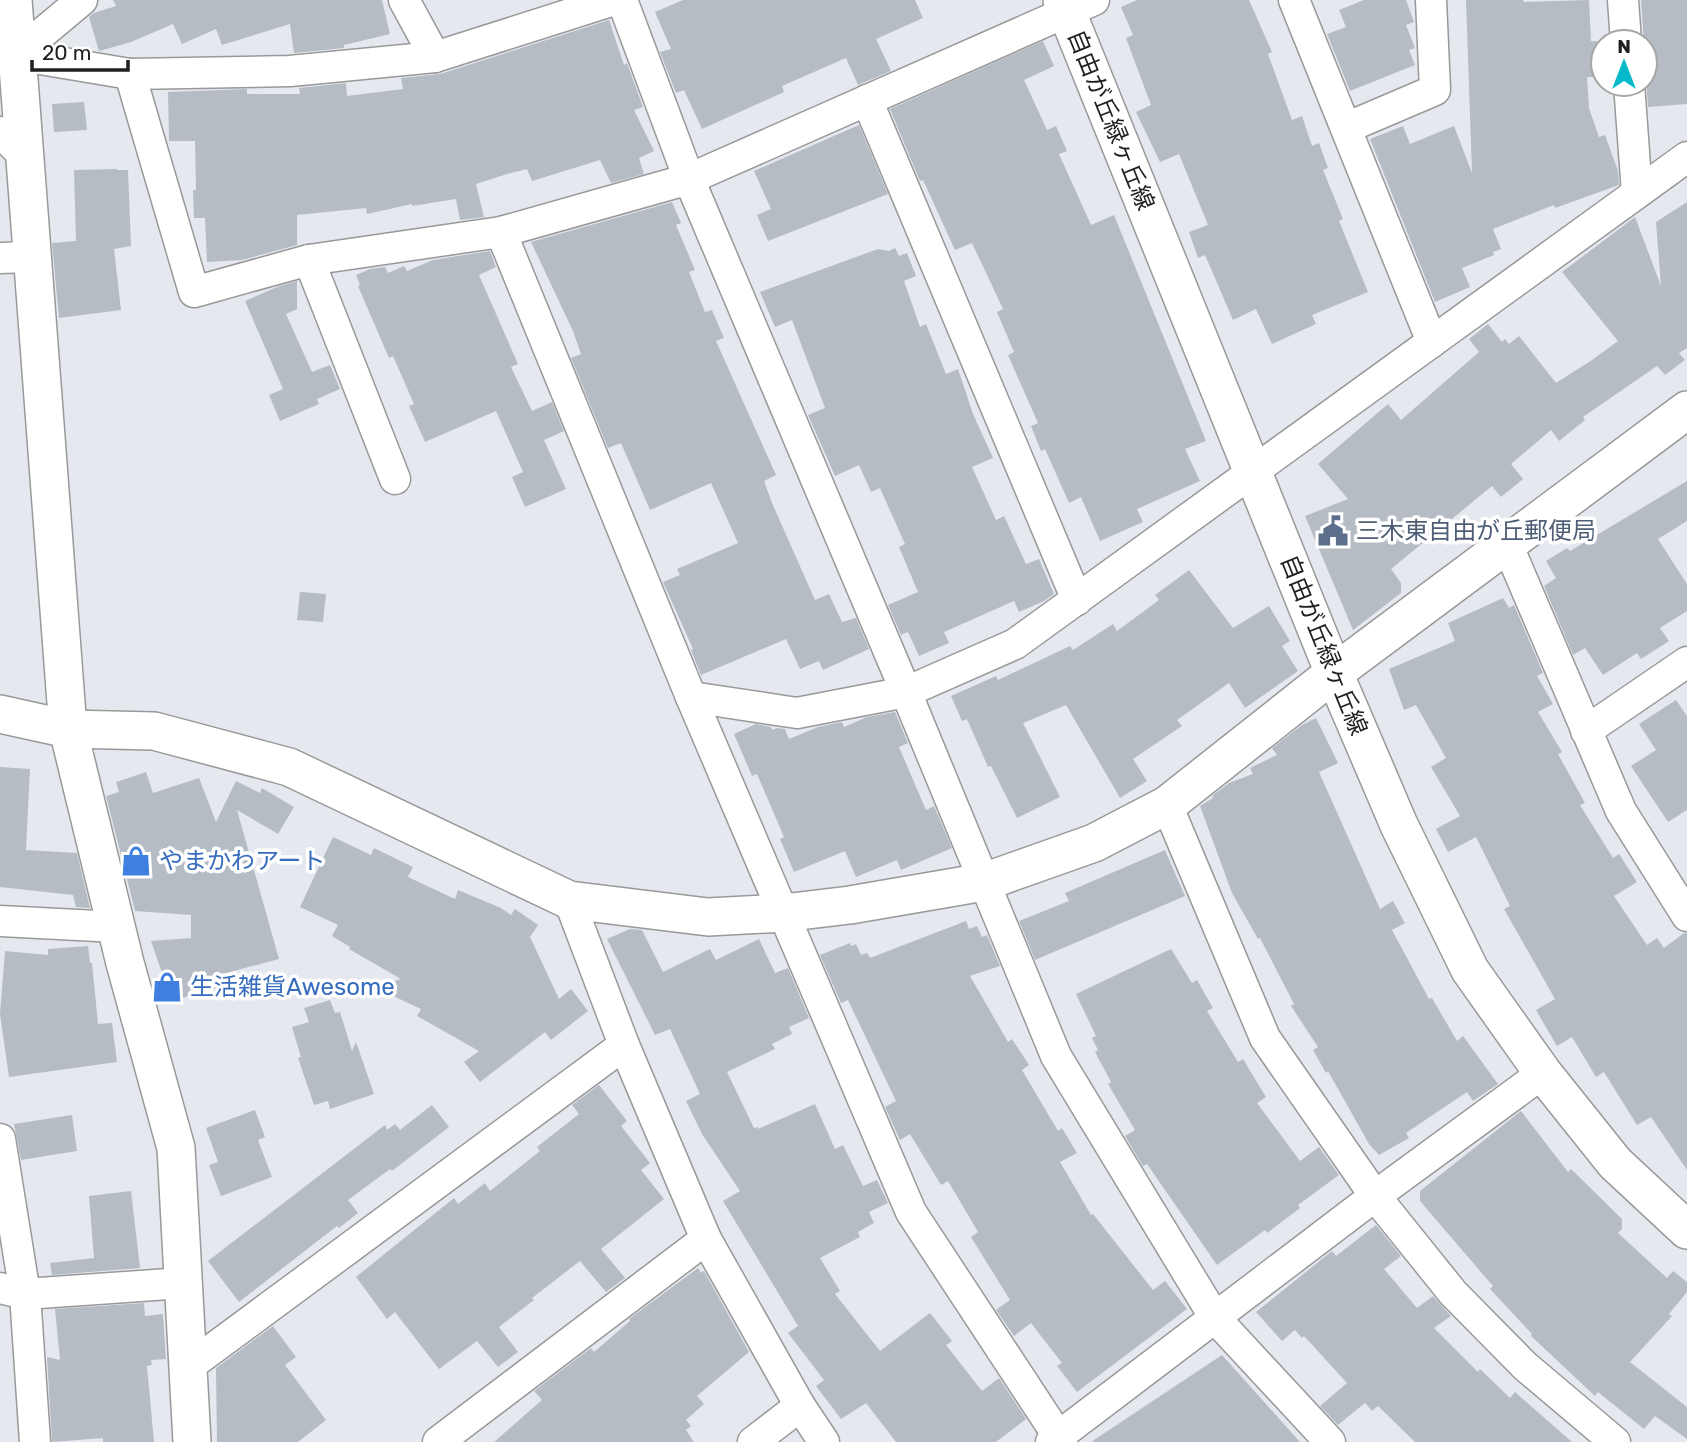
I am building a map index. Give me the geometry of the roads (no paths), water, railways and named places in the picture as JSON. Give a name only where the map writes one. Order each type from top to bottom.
[{"type":"street","points":[[13,0],[16,54],[12,144],[16,257],[68,729],[176,1148],[192,1442]]},
{"type":"street","points":[[16,54],[82,0]]},
{"type":"street","points":[[404,0],[435,57]]},
{"type":"street","points":[[16,54],[130,74],[290,71],[435,57],[614,0]]},
{"type":"street","points":[[622,0],[689,179],[906,692],[1056,1056],[1215,1318],[1330,1442]]},
{"type":"street","points":[[1294,0],[1432,342]]},
{"type":"street","points":[[1346,128],[1435,90],[1430,0]]},
{"type":"street","points":[[1623,0],[1625,28]]},
{"type":"street","points":[[130,74],[194,292],[309,260],[501,232],[689,179],[1075,4]]},
{"type":"street","name":"自由が丘緑ヶ丘線","points":[[1075,4],[1253,473],[1334,673],[1399,825],[1470,970],[1542,1073],[1615,1163],[1687,1230]]},
{"type":"street","points":[[1630,98],[1637,193]]},
{"type":"street","points":[[867,100],[1077,600]]},
{"type":"street","points":[[691,697],[797,713],[906,692],[1015,644],[1687,156]]},
{"type":"street","points":[[501,232],[691,697],[911,1212],[1057,1440],[1375,1196],[1542,1073]]},
{"type":"street","points":[[309,260],[394,479]]},
{"type":"street","points":[[0,714],[68,729],[154,731],[289,767],[569,900],[708,917],[783,914],[984,882],[1094,844],[1167,805],[1334,673],[1687,410]]},
{"type":"street","points":[[1507,544],[1621,811],[1687,916]]},
{"type":"street","points":[[1586,731],[1687,662]]},
{"type":"street","points":[[1167,805],[1265,1038],[1375,1196],[1453,1293],[1525,1366],[1615,1442]]},
{"type":"street","points":[[569,900],[624,1045],[706,1238],[800,1406],[824,1442]]},
{"type":"street","points":[[0,921],[117,927]]},
{"type":"street","points":[[188,1367],[624,1045]]},
{"type":"street","points":[[0,1139],[13,1291],[35,1442]]},
{"type":"street","points":[[438,1442],[706,1238]]},
{"type":"street","points":[[13,1291],[183,1283]]},
{"type":"street","points":[[753,1442],[800,1406]]},
{"type":"place","name":"三木東自由が丘郵便局","points":[[1333,531]]},
{"type":"place","name":"やまかわアート","points":[[136,861]]},
{"type":"place","name":"生活雑貨Awesome","points":[[167,987]]}]
